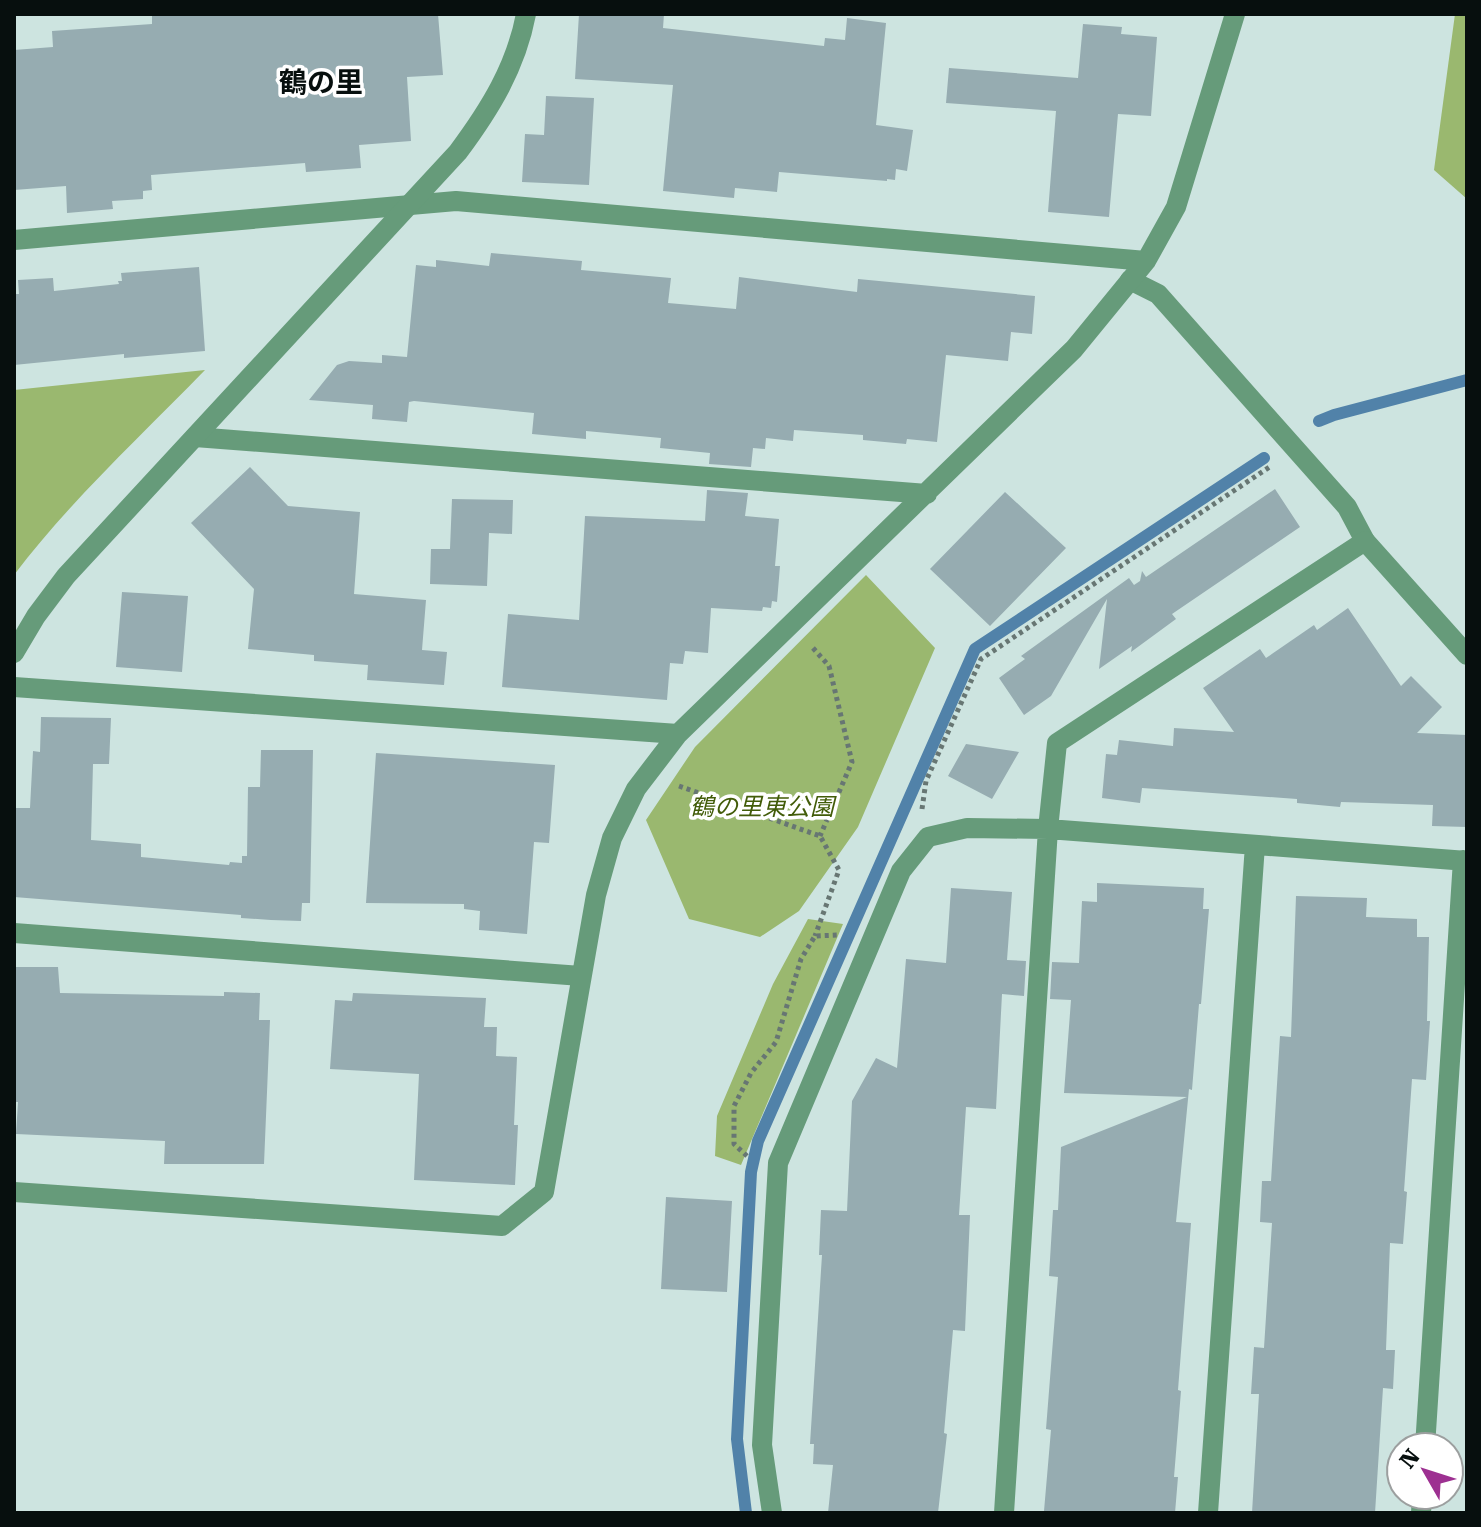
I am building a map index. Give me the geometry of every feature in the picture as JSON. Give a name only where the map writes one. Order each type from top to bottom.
[{"type":"street","points":[[14,653],[36,616],[66,576],[458,152],[488,111],[516,52],[526,14]]},
{"type":"street","points":[[14,1192],[502,1226],[544,1192],[596,895],[612,838],[636,789],[678,734],[1074,349],[1146,261],[1176,207],[1235,14]]},
{"type":"street","points":[[14,240],[456,201],[1146,261]]},
{"type":"street","points":[[1130,280],[1158,294],[1169,306],[1347,507],[1365,541],[1467,655]]},
{"type":"street","points":[[195,437],[927,494]]},
{"type":"street","points":[[1004,1513],[1048,829],[1057,743],[1365,541]]},
{"type":"street","points":[[14,687],[678,734]]},
{"type":"street","points":[[772,1513],[762,1445],[778,1163],[901,871],[928,837],[967,828],[1048,829],[1465,861],[1426,1431]]},
{"type":"street","points":[[1208,1513],[1255,845]]},
{"type":"street","points":[[14,933],[581,976]]},
{"type":"path","points":[[928,837],[921,806],[926,781],[981,659],[1281,460]]},
{"type":"path","points":[[791,625],[829,666],[852,762],[820,836]]},
{"type":"path","points":[[647,775],[820,836],[839,870],[815,936],[801,959],[776,1042],[751,1073],[734,1106],[734,1144],[746,1155]]},
{"type":"path","points":[[815,936],[841,935]]},
{"type":"green space","points":[[1455,14],[1467,14],[1467,199],[1434,170]]},
{"type":"green space","points":[[205,370],[82,495],[14,575],[14,390]]},
{"type":"green space","name":"鶴の里東公園","points":[[866,575],[935,648],[858,827],[799,911],[760,937],[689,919],[646,820],[695,747]]},
{"type":"green space","points":[[808,919],[843,924],[741,1165],[715,1156],[717,1116],[773,984]]},
{"type":"building","points":[[152,14],[438,14],[443,75],[407,77],[411,141],[359,145],[361,168],[306,172],[305,163],[151,175],[152,190],[143,191],[143,199],[112,201],[113,209],[67,213],[66,186],[14,190],[14,50],[53,47],[52,31],[152,24]]},
{"type":"building","points":[[579,14],[664,14],[663,28],[824,46],[825,38],[845,40],[847,18],[886,23],[876,125],[913,130],[907,171],[896,169],[895,180],[887,181],[779,172],[777,192],[735,188],[734,198],[663,191],[673,85],[575,79]]},
{"type":"building","points":[[1083,24],[1122,27],[1121,34],[1157,37],[1151,116],[1118,114],[1109,217],[1048,212],[1056,111],[946,103],[949,68],[1078,78]]},
{"type":"building","points":[[546,96],[594,98],[589,185],[522,182],[525,134],[544,135]]},
{"type":"building","points":[[491,253],[582,261],[581,270],[671,278],[668,303],[736,309],[739,277],[857,292],[858,279],[1035,296],[1032,334],[1011,332],[1008,361],[946,355],[937,442],[907,439],[906,444],[863,440],[863,435],[794,430],[793,441],[766,438],[765,449],[753,448],[751,467],[709,464],[710,453],[660,448],[661,438],[586,431],[586,439],[532,434],[534,413],[414,401],[409,402],[407,422],[372,419],[373,405],[309,400],[337,365],[349,361],[382,363],[382,355],[407,357],[416,265],[436,267],[436,260],[489,266]]},
{"type":"building","points":[[199,267],[205,351],[124,358],[124,354],[14,365],[14,294],[19,294],[18,280],[53,278],[54,291],[119,284],[118,281],[122,281],[121,273]]},
{"type":"building","points":[[250,467],[288,506],[360,512],[354,594],[426,600],[422,650],[447,652],[444,685],[367,680],[368,665],[314,661],[314,655],[248,649],[254,589],[191,523]]},
{"type":"building","points":[[1275,489],[1300,527],[1172,614],[1176,619],[1131,652],[1132,646],[1099,669],[1107,599],[1051,696],[1024,715],[999,678],[1025,659],[1021,656],[1129,578],[1134,585],[1140,581],[1142,571],[1146,577]]},
{"type":"building","points":[[707,490],[748,493],[745,516],[779,519],[775,566],[780,566],[777,602],[772,601],[771,608],[763,607],[762,611],[711,608],[708,653],[685,651],[683,664],[670,663],[667,700],[502,687],[508,614],[579,620],[585,516],[705,521]]},
{"type":"building","points":[[1005,492],[1066,548],[990,626],[930,569]]},
{"type":"building","points":[[452,499],[513,500],[512,534],[489,533],[487,586],[430,584],[431,549],[450,549]]},
{"type":"building","points":[[122,592],[188,596],[182,672],[116,667]]},
{"type":"building","points":[[1348,608],[1401,686],[1411,676],[1442,707],[1417,733],[1467,735],[1467,827],[1432,826],[1433,805],[1341,802],[1340,807],[1297,803],[1297,799],[1142,788],[1140,803],[1102,798],[1106,754],[1117,755],[1119,740],[1173,746],[1174,728],[1234,732],[1203,688],[1260,649],[1266,658],[1314,625],[1317,630]]},
{"type":"building","points":[[41,717],[111,718],[109,764],[93,764],[91,840],[141,844],[141,857],[229,865],[230,862],[242,863],[242,856],[247,856],[248,787],[260,787],[261,750],[313,750],[310,903],[302,903],[301,921],[14,897],[14,808],[30,808],[33,751],[40,752]]},
{"type":"building","points":[[966,744],[1019,752],[992,799],[948,776]]},
{"type":"building","points":[[376,753],[555,765],[549,843],[534,842],[527,934],[479,930],[480,911],[464,909],[464,904],[366,903]]},
{"type":"building","points":[[1097,883],[1204,888],[1203,909],[1209,909],[1176,1222],[1191,1223],[1178,1390],[1181,1391],[1174,1477],[1178,1477],[1175,1513],[1044,1511],[1051,1430],[1046,1429],[1058,1277],[1049,1276],[1053,1210],[1058,1210],[1061,1147],[1187,1097],[1064,1093],[1071,1000],[1050,999],[1052,962],[1079,963],[1082,901],[1097,902]]},
{"type":"building","points":[[951,888],[1012,892],[1007,960],[1026,961],[1024,996],[1002,994],[996,1109],[966,1107],[959,1215],[970,1215],[965,1331],[953,1330],[944,1433],[947,1434],[938,1513],[828,1513],[833,1465],[813,1464],[814,1444],[810,1444],[822,1255],[819,1255],[821,1210],[847,1211],[852,1101],[876,1058],[897,1068],[906,959],[946,963]]},
{"type":"building","points":[[1296,896],[1367,898],[1366,917],[1417,919],[1417,937],[1429,937],[1427,1021],[1430,1021],[1426,1080],[1412,1079],[1403,1244],[1390,1243],[1386,1350],[1395,1350],[1393,1389],[1383,1388],[1375,1513],[1252,1513],[1259,1394],[1251,1394],[1254,1347],[1264,1348],[1272,1223],[1260,1222],[1262,1181],[1271,1181],[1280,1036],[1291,1037]]},
{"type":"building","points":[[14,967],[58,967],[60,993],[224,996],[224,992],[260,993],[259,1020],[270,1020],[264,1164],[164,1164],[165,1141],[16,1134]]},
{"type":"building","points":[[353,993],[486,998],[484,1027],[497,1027],[496,1056],[517,1057],[515,1185],[414,1180],[419,1074],[330,1069],[335,1000],[352,1001]]},
{"type":"building","points":[[666,1197],[732,1201],[727,1292],[661,1289]]},
{"type":"waterway","points":[[1319,421],[1467,380]]},
{"type":"waterway","points":[[746,1513],[737,1439],[751,1172],[758,1141],[975,649],[1264,458]]},
{"type":"district","name":"鶴の里","points":[[321,82]]}]
